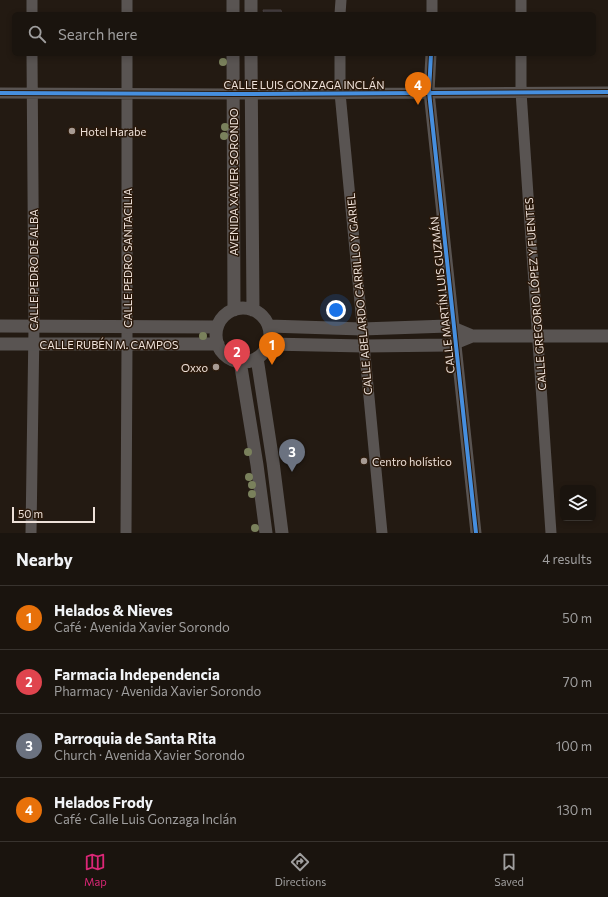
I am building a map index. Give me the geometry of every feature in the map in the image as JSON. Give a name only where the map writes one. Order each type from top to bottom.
[{"type":"street","points":[[32,0],[32,12]]},
{"type":"street","points":[[127,0],[127,12]]},
{"type":"street","points":[[233,0],[233,12]]},
{"type":"street","points":[[251,0],[251,12]]},
{"type":"street","points":[[340,0],[340,12]]},
{"type":"street","points":[[432,0],[432,12]]},
{"type":"street","points":[[521,0],[521,12]]},
{"type":"street","name":"CALLE PEDRO DE ALBA","points":[[31,533],[34,344],[32,56]]},
{"type":"street","name":"CALLE PEDRO SANTACILIA","points":[[126,533],[127,56]]},
{"type":"street","name":"AVENIDA XAVIER SORONDO","points":[[233,56],[234,310]]},
{"type":"street","name":"AVENIDA XAVIER SORONDO","points":[[251,56],[253,310]]},
{"type":"street","name":"CALLE ABELARDO CARRILLO Y GARIEL","points":[[340,56],[340,93],[382,533]]},
{"type":"street","name":"CALLE MARTÍN LUIS GUZMÁN","points":[[431,56],[430,92],[476,533]]},
{"type":"street","name":"CALLE GREGORIO LÓPEZ Y FUENTES","points":[[521,56],[521,92],[551,533]]},
{"type":"street","name":"CALLE LUIS GONZAGA INCLÁN","points":[[0,93],[252,94],[608,92]]},
{"type":"street","points":[[247,308],[253,310],[263,316],[269,326],[269,344],[264,352],[257,358],[248,361],[240,361],[226,356],[218,344],[216,336],[217,327],[224,316],[234,310],[247,308]]},
{"type":"street","name":"CALLE RUBÉN M. CAMPOS","points":[[0,326],[217,327]]},
{"type":"street","points":[[269,326],[362,329],[448,326],[455,336]]},
{"type":"street","points":[[455,336],[608,336]]},
{"type":"street","points":[[269,344],[364,346],[450,345],[455,336]]},
{"type":"street","name":"CALLE RUBÉN M. CAMPOS","points":[[0,344],[218,344]]},
{"type":"street","points":[[257,358],[282,533]]},
{"type":"street","points":[[240,361],[257,465],[266,533]]},
{"type":"street","points":[[257,465],[273,462]]},
{"type":"building","points":[[263,10],[281,10],[282,12],[264,12]]},
{"type":"cycle path","points":[[431,56],[429,92],[476,533]]},
{"type":"cycle path","points":[[0,93],[233,94],[608,92]]},
{"type":"place","name":"Helados Frody","points":[[418,105]]},
{"type":"place","name":"Hotel Harabe","points":[[72,131]]},
{"type":"place","name":"Helados & Nieves","points":[[272,365]]},
{"type":"place","name":"Oxxo","points":[[216,367]]},
{"type":"place","name":"Farmacia Independencia","points":[[237,372]]},
{"type":"place","name":"Centro holístico","points":[[364,461]]},
{"type":"place","name":"Parroquia de Santa Rita","points":[[292,472]]}]
